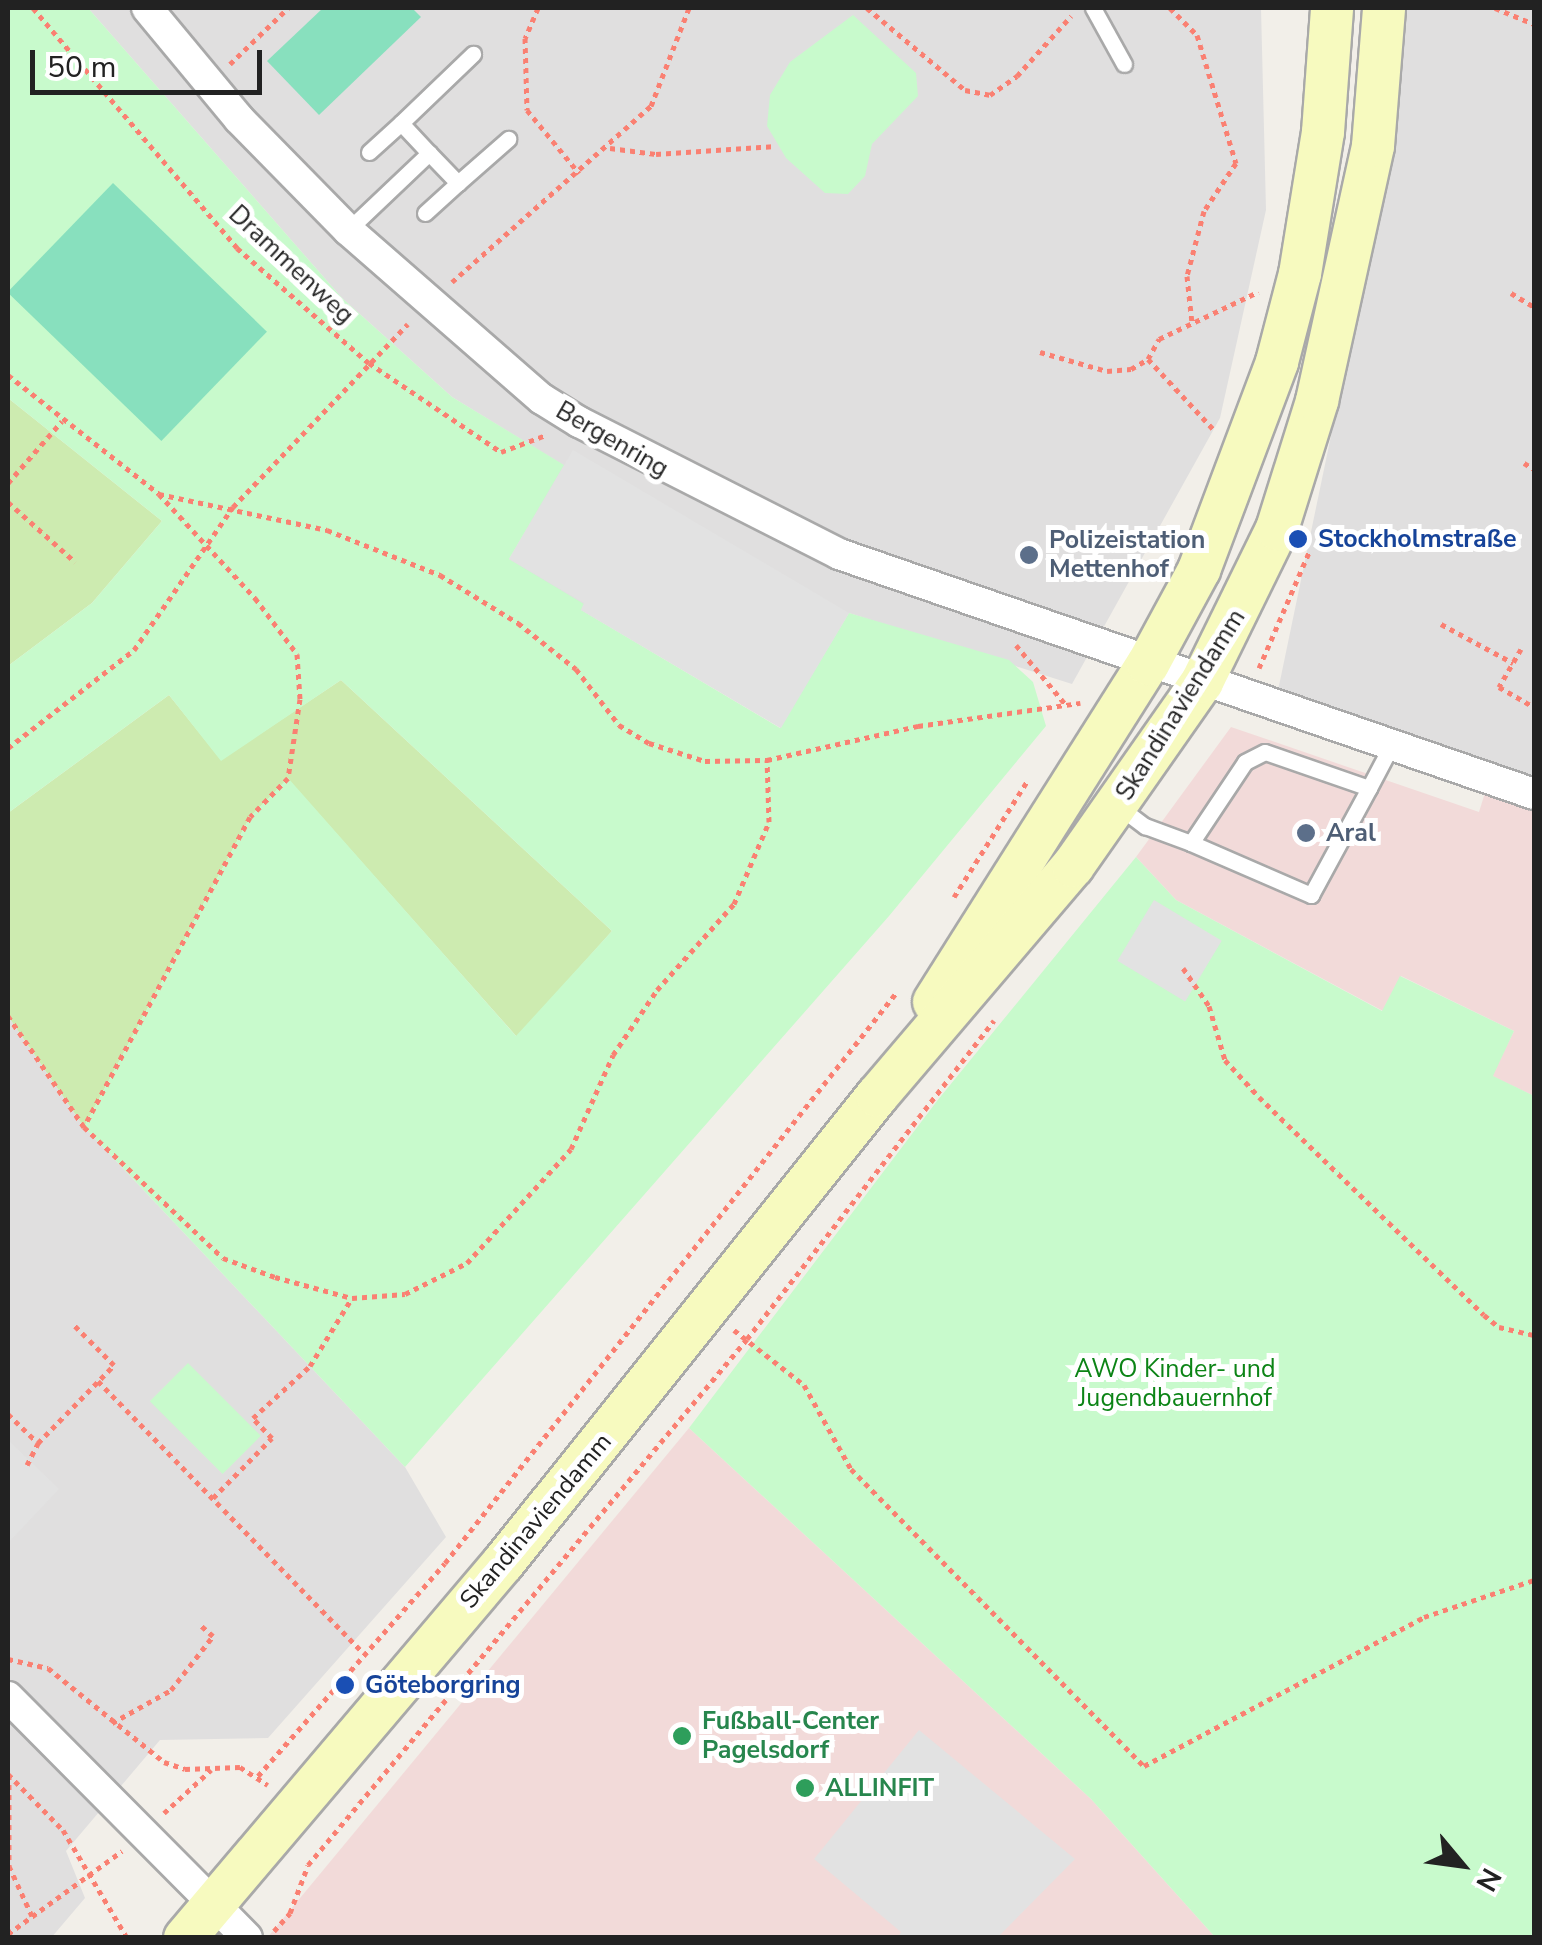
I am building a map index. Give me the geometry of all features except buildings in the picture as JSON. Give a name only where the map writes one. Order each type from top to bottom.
[{"type":"main road","name":"Skandinaviendamm","points":[[877,1096],[1148,664],[1199,570],[1289,320],[1323,132],[1332,8]]},
{"type":"main road","name":"Skandinaviendamm","points":[[185,1938],[710,1312],[877,1096],[976,984],[1118,806],[1202,682],[1277,529],[1317,401],[1373,146],[1384,8]]},
{"type":"street","name":"Bergenring","points":[[146,8],[210,84],[348,230],[579,422],[767,523],[1006,614],[1202,682]]},
{"type":"street","points":[[1202,682],[1534,794]]},
{"type":"street","points":[[8,1697],[247,1938]]},
{"type":"lane","points":[[1093,9],[1124,64]]},
{"type":"lane","points":[[369,152],[473,54]]},
{"type":"lane","points":[[402,123],[458,183]]},
{"type":"lane","points":[[425,213],[508,139]]},
{"type":"lane","points":[[348,230],[429,153]]},
{"type":"lane","points":[[1118,806],[1190,844],[1311,894],[1390,748]]},
{"type":"lane","points":[[1190,844],[1245,762],[1265,752],[1369,788]]},
{"type":"path","name":"Drammenweg","points":[[34,8],[236,248],[369,363],[502,452],[579,422]]},
{"type":"path","points":[[210,84],[288,8]]},
{"type":"path","points":[[538,8],[526,38],[528,110],[580,174]]},
{"type":"path","points":[[8,748],[89,692],[134,650],[208,548],[232,507],[430,302],[610,148],[651,106],[689,8]]},
{"type":"path","points":[[867,8],[965,90],[990,95],[1017,76],[1066,17],[1093,9]]},
{"type":"path","points":[[1170,8],[1197,35],[1236,163],[1204,211],[1187,276],[1192,324]]},
{"type":"path","points":[[1495,8],[1534,24]]},
{"type":"path","points":[[610,148],[656,154],[776,146]]},
{"type":"path","points":[[1040,352],[1106,372],[1148,359],[1159,340],[1274,285]]},
{"type":"path","points":[[1511,294],[1534,307]]},
{"type":"path","points":[[1148,359],[1222,438],[1227,421]]},
{"type":"path","points":[[8,375],[159,494],[298,654],[298,738],[288,778],[250,817],[84,1127]]},
{"type":"path","points":[[8,483],[62,421]]},
{"type":"path","points":[[1524,464],[1534,470]]},
{"type":"path","points":[[159,494],[327,530],[440,575],[518,623],[576,669],[619,724],[649,744],[704,761],[767,760],[918,726],[1090,702],[1081,716]]},
{"type":"path","points":[[8,502],[76,562]]},
{"type":"path","points":[[1006,614],[1018,652],[1066,706]]},
{"type":"path","points":[[1441,624],[1513,663]]},
{"type":"path","points":[[1521,649],[1500,687],[1534,707]]},
{"type":"path","points":[[8,1016],[84,1127],[222,1258],[352,1298],[405,1294],[466,1263],[570,1149],[624,1038],[656,990],[734,904],[769,822],[767,760]]},
{"type":"path","points":[[946,913],[1026,782],[1041,770]]},
{"type":"path","points":[[1184,968],[1209,1006],[1225,1060],[1260,1098],[1484,1315],[1499,1327],[1534,1335]]},
{"type":"path","points":[[258,1776],[676,1278],[909,976]]},
{"type":"path","points":[[212,1498],[272,1438],[253,1418],[310,1366],[352,1298]]},
{"type":"path","points":[[710,1312],[804,1386],[851,1469],[1144,1766],[1424,1617],[1534,1580]]},
{"type":"path","points":[[27,1466],[38,1443],[114,1365],[72,1322]]},
{"type":"path","points":[[98,1380],[363,1653]]},
{"type":"path","points":[[8,1414],[38,1443]]},
{"type":"path","points":[[112,1723],[171,1690],[214,1636],[199,1624]]},
{"type":"path","points":[[8,1659],[48,1668],[164,1762],[212,1769],[240,1768],[270,1787]]},
{"type":"path","points":[[176,1802],[212,1769]]},
{"type":"path","points":[[8,1774],[63,1830],[95,1875],[122,1936]]},
{"type":"path","points":[[8,1774],[9,1866],[32,1916]]},
{"type":"path","points":[[8,1934],[109,1862]]},
{"type":"shaded area","points":[[88,8],[1261,8],[1266,210],[1220,418],[1072,684],[849,613],[781,728],[581,610],[509,559],[563,465],[452,397],[342,298]]},
{"type":"shaded area","points":[[1394,8],[1534,8],[1534,794],[1275,705],[1391,147]]},
{"type":"shaded area","points":[[573,450],[849,613],[781,728],[581,610],[584,603],[509,559]]},
{"type":"shaded area","points":[[1231,727],[1479,812],[1489,780],[1534,794],[1534,1096],[1492,1076],[1514,1031],[1401,976],[1383,1011],[1176,900],[1136,857]]},
{"type":"shaded area","points":[[1154,900],[1222,941],[1185,1002],[1117,961]]},
{"type":"shaded area","points":[[8,1016],[84,1127],[405,1467],[446,1537],[268,1738],[160,1740],[66,1851],[85,1898],[51,1938],[8,1937]]},
{"type":"shaded area","points":[[689,1428],[1091,1799],[1215,1937],[267,1938]]},
{"type":"shaded area","points":[[8,1440],[59,1489],[8,1543]]},
{"type":"shaded area","points":[[919,1730],[1075,1859],[998,1937],[898,1937],[901,1932],[814,1859]]},
{"type":"green space","points":[[8,8],[88,8],[342,298],[452,397],[564,465],[509,559],[584,604],[581,610],[780,728],[849,613],[1009,660],[1033,682],[1046,726],[889,916],[405,1467],[84,1127],[250,817],[288,778],[516,1036],[612,931],[341,680],[221,761],[169,695],[8,813],[8,666],[92,603],[162,521],[8,398]]},
{"type":"green space","points":[[323,8],[412,8],[421,17],[319,115],[267,61]]},
{"type":"green space","points":[[853,15],[916,73],[918,96],[872,144],[865,176],[848,194],[825,193],[786,158],[767,126],[770,95],[790,62]]},
{"type":"green space","points":[[113,183],[267,332],[161,441],[8,293]]},
{"type":"green space","points":[[8,398],[162,521],[92,603],[8,666]]},
{"type":"green space","points":[[341,680],[612,931],[517,1037],[288,779],[250,817],[84,1127],[8,1016],[8,813],[169,695],[221,760]]},
{"type":"green space","name":"AWO Kinder- und Jugendbauernhof","points":[[1136,857],[1176,900],[1382,1011],[1400,976],[1514,1031],[1493,1076],[1534,1096],[1534,1937],[1215,1937],[1091,1799],[689,1428],[937,1101]]},
{"type":"green space","points":[[188,1363],[261,1436],[223,1474],[150,1401]]},
{"type":"place","name":"Stockholmstraße","points":[[1298,539]]},
{"type":"place","name":"Polizeistation Mettenhof","points":[[1029,555]]},
{"type":"place","name":"Aral","points":[[1306,833]]},
{"type":"place","name":"Göteborgring","points":[[345,1685]]},
{"type":"place","name":"Fußball-Center Pagelsdorf","points":[[682,1736]]},
{"type":"place","name":"ALLINFIT","points":[[805,1788]]}]
